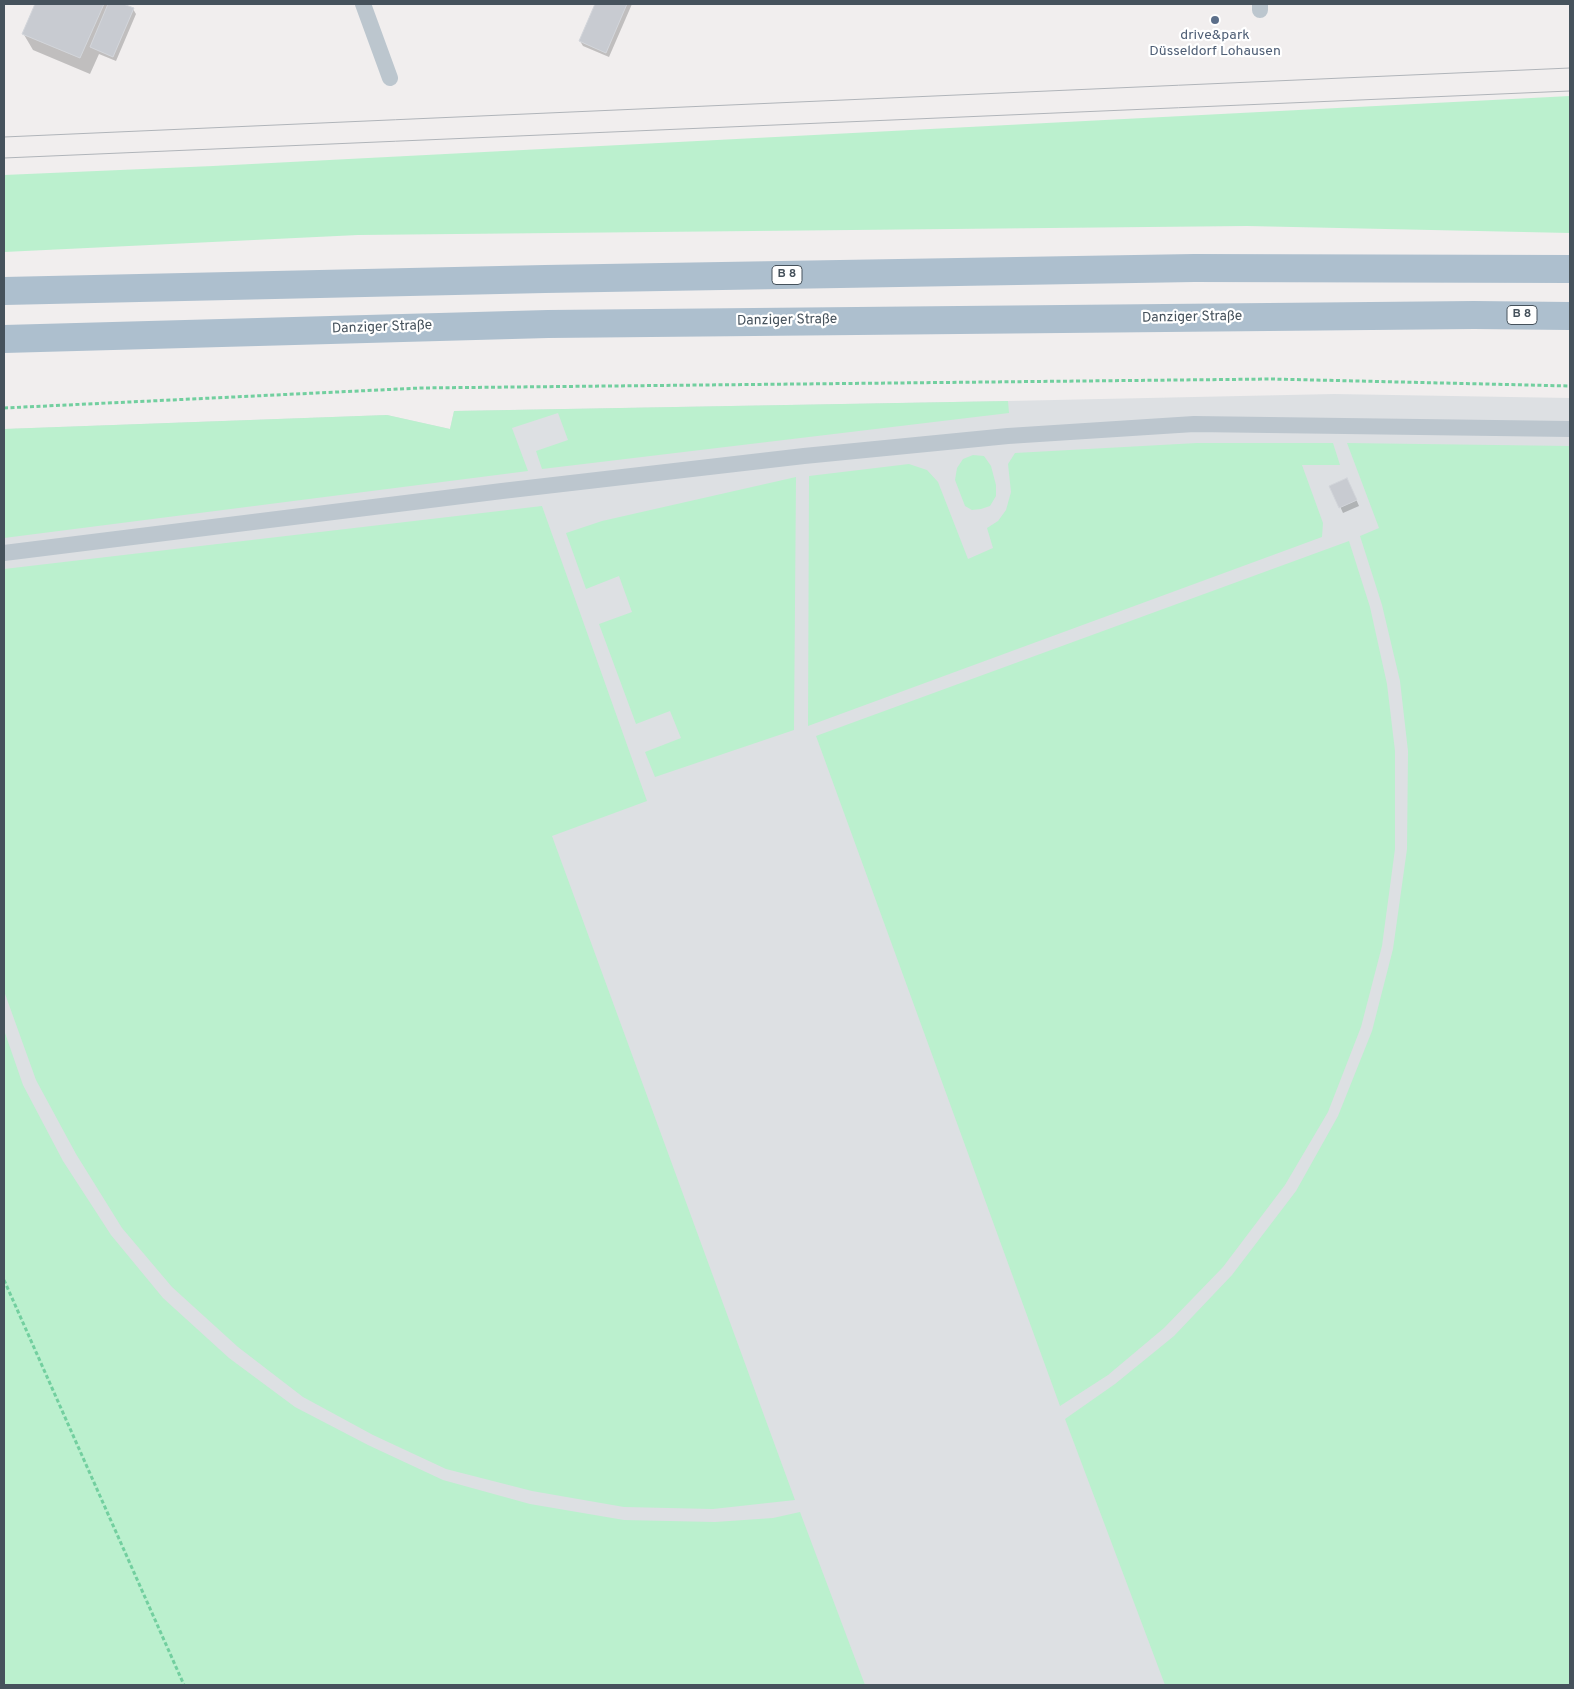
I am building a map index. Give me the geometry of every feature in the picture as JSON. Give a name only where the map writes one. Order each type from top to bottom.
[{"type":"main road","name":"B 8","points":[[4,291],[536,279],[1194,268],[1570,269]]},
{"type":"main road","name":"Danziger Straße","points":[[4,339],[548,324],[1455,315],[1570,316]]},
{"type":"lane","points":[[363,4],[390,78]]},
{"type":"lane","points":[[4,553],[492,492],[804,456],[1008,436],[1194,424],[1570,429]]},
{"type":"path","points":[[4,408],[420,388],[1272,379],[1570,386]]},
{"type":"path","points":[[4,1280],[184,1685]]},
{"type":"shaded area","points":[[1334,394],[1570,398],[1570,1685],[4,1685],[4,429],[387,415],[450,429],[454,411]]},
{"type":"green space","points":[[1570,96],[1570,233],[1247,226],[358,235],[4,252],[4,175],[213,166]]},
{"type":"green space","points":[[1008,401],[1009,413],[542,469],[536,451],[568,440],[558,413],[512,428],[528,471],[4,538],[4,429],[387,415],[450,429],[454,411]]},
{"type":"green space","points":[[1197,443],[1333,443],[1340,465],[1302,465],[1323,523],[1322,537],[808,726],[809,476],[909,464],[927,470],[938,482],[968,559],[993,548],[987,528],[998,521],[1006,510],[1011,492],[1008,464],[1015,453]]},
{"type":"green space","points":[[1347,443],[1570,446],[1570,1685],[1165,1685],[1065,1419],[1115,1384],[1174,1336],[1232,1275],[1296,1191],[1338,1116],[1372,1031],[1393,949],[1407,849],[1408,751],[1400,681],[1382,605],[1360,536],[1379,528]]},
{"type":"green space","points":[[973,455],[984,456],[991,466],[996,485],[996,496],[990,506],[972,510],[965,506],[955,480],[957,468],[963,459]]},
{"type":"green space","points":[[796,477],[794,730],[655,777],[645,752],[681,738],[670,711],[636,724],[599,624],[632,612],[619,576],[586,589],[566,533],[602,521]]},
{"type":"green space","points":[[542,506],[647,801],[552,836],[795,1500],[713,1509],[624,1507],[532,1491],[446,1469],[373,1435],[303,1397],[238,1347],[172,1287],[122,1228],[76,1154],[36,1080],[4,991],[4,569]]},
{"type":"green space","points":[[1349,541],[1370,607],[1387,684],[1395,751],[1395,849],[1382,946],[1361,1027],[1328,1112],[1285,1185],[1223,1267],[1164,1328],[1108,1375],[1060,1406],[816,736]]},
{"type":"green space","points":[[4,1030],[23,1085],[63,1161],[111,1235],[163,1298],[229,1358],[295,1407],[368,1445],[443,1480],[530,1504],[624,1520],[715,1522],[773,1518],[800,1512],[865,1685],[4,1685]]},
{"type":"building","points":[[35,4],[104,4],[80,58],[22,34]]},
{"type":"building","points":[[108,4],[123,4],[134,8],[113,57],[90,47]]},
{"type":"building","points":[[595,4],[627,4],[606,53],[579,41]]},
{"type":"building","points":[[1347,478],[1357,500],[1339,508],[1329,486]]},
{"type":"tram line","points":[[4,137],[1570,68]]},
{"type":"tram line","points":[[4,158],[1570,91]]},
{"type":"place","name":"drive&park Düsseldorf Lohausen","points":[[1215,20]]}]
